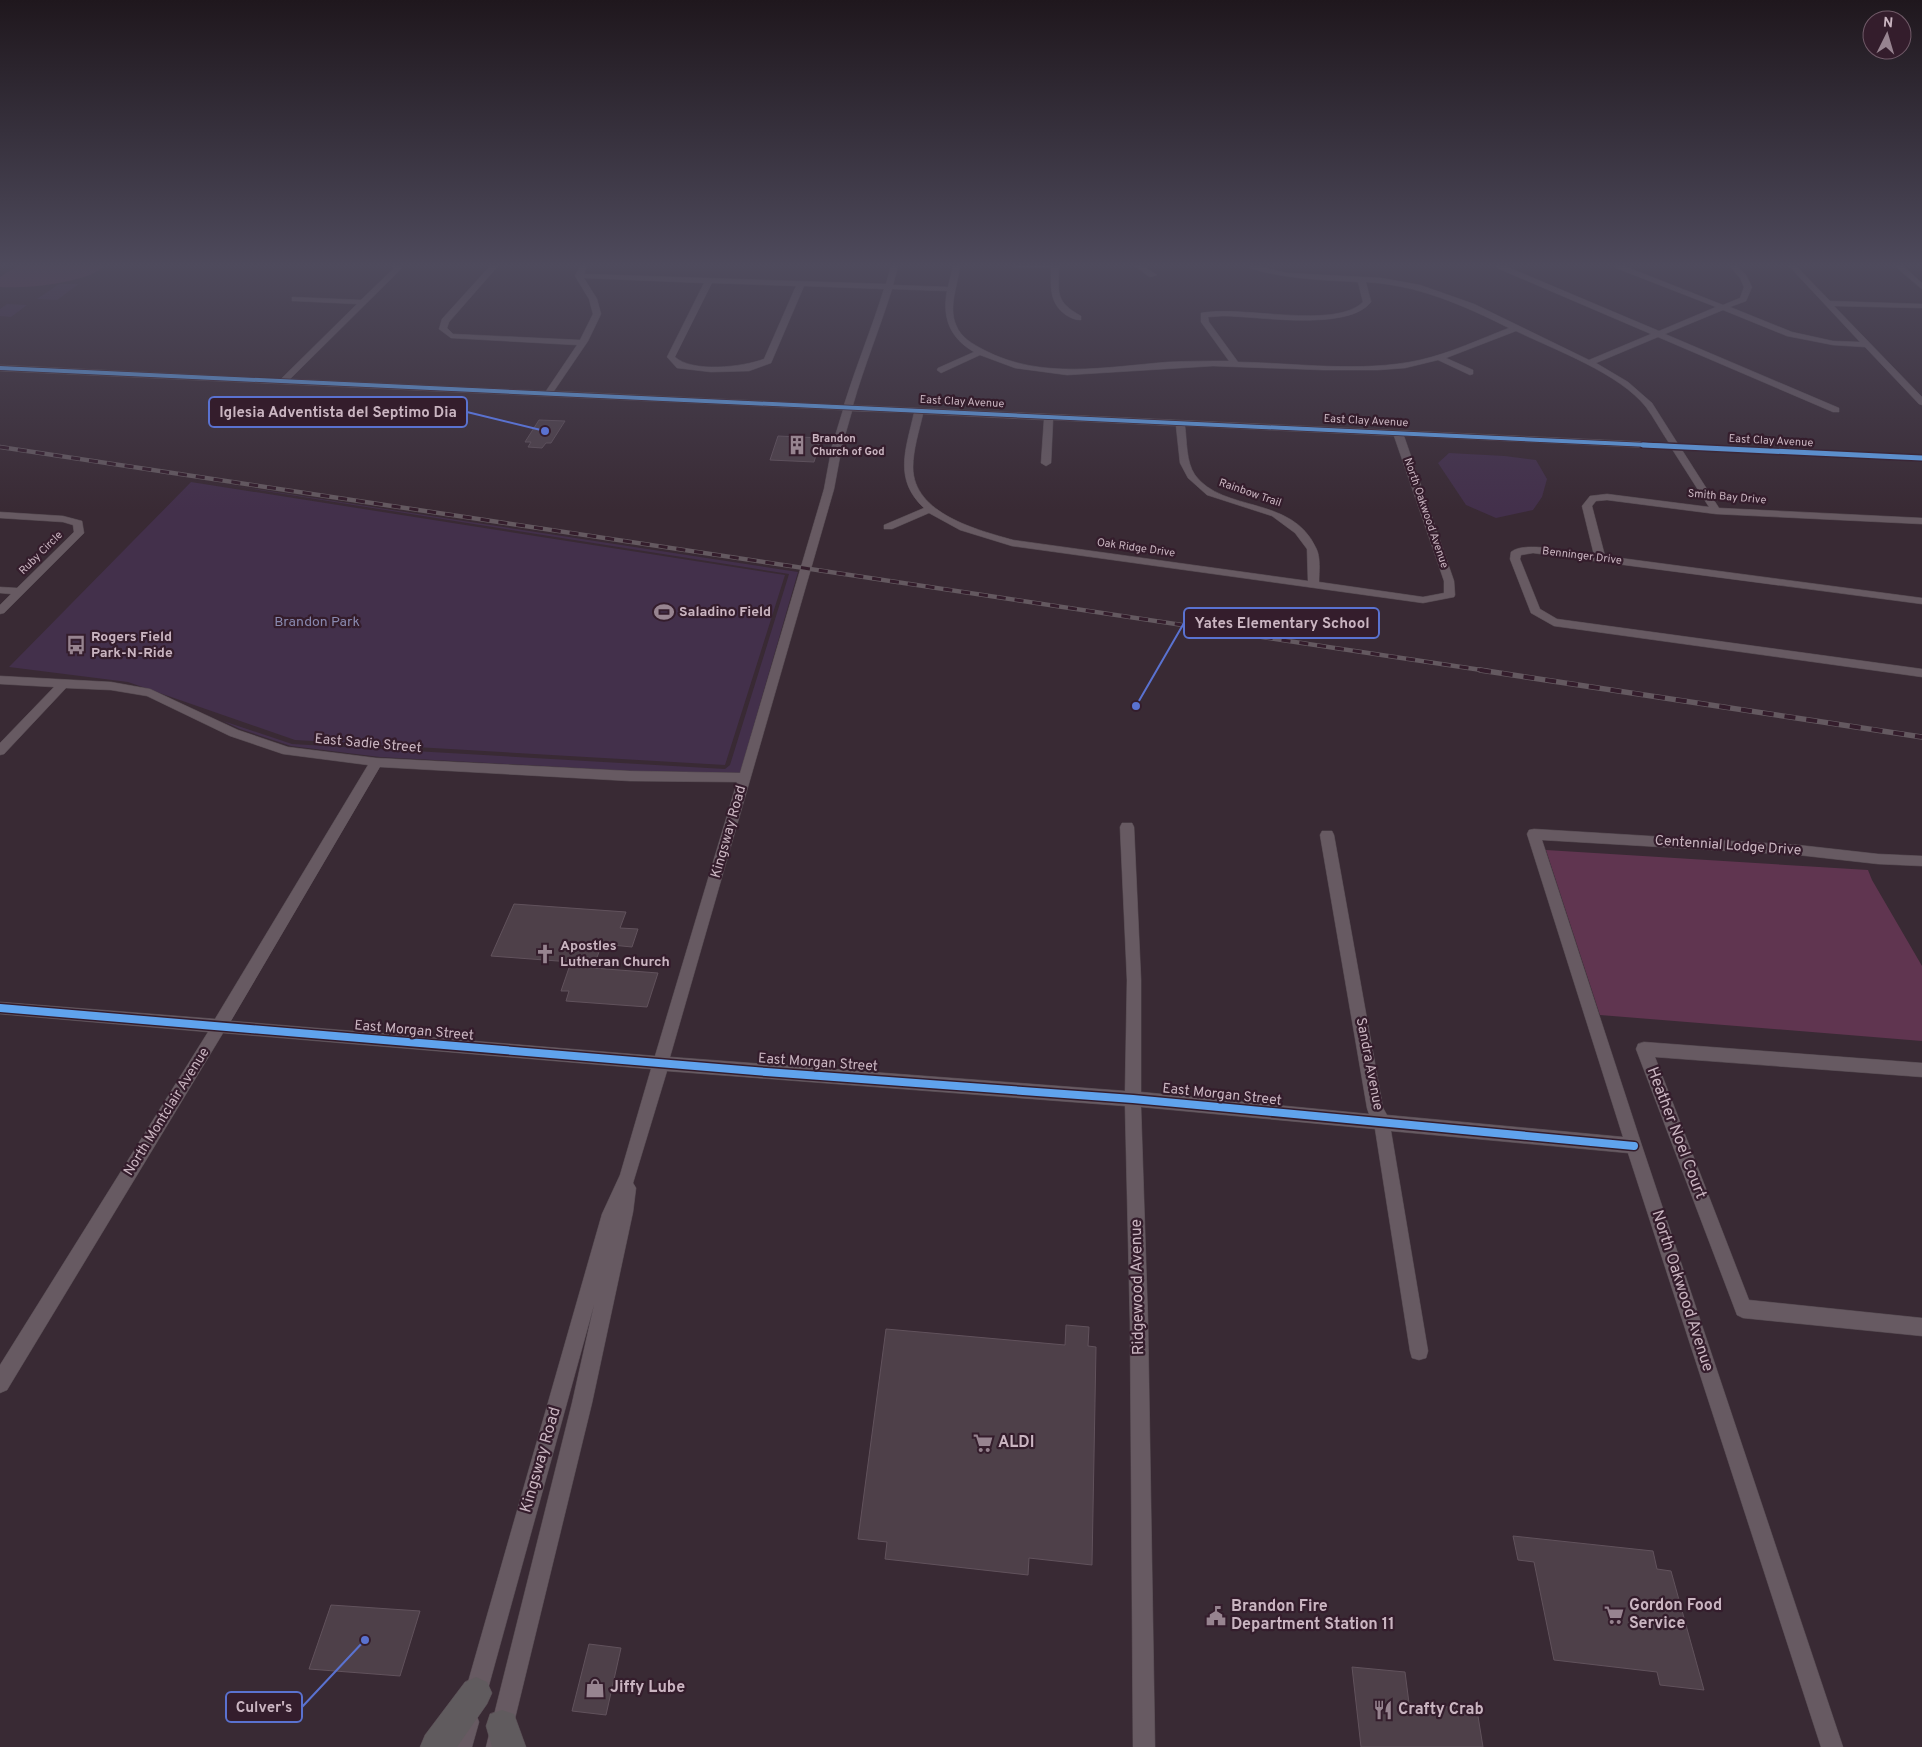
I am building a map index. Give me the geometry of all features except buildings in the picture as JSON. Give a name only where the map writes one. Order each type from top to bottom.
[{"type":"highway","points":[[437,1747],[476,1692]]},
{"type":"street","points":[[282,382],[317,348]]},
{"type":"street","points":[[548,394],[578,348]]},
{"type":"street","points":[[676,348],[671,358],[680,366],[711,369],[749,368],[768,361],[774,348]]},
{"type":"street","name":"Kingsway Road","points":[[460,1747],[611,1214],[628,1175],[829,489],[837,446],[853,407],[859,370],[869,348]]},
{"type":"street","points":[[974,348],[1012,364],[1050,371],[1088,373],[1185,364],[1366,368],[1406,365],[1438,357],[1463,348]]},
{"type":"street","points":[[1223,348],[1235,364]]},
{"type":"street","points":[[1556,348],[1618,379],[1639,394],[1649,405],[1676,446],[1716,511]]},
{"type":"street","points":[[1588,363],[1627,348]]},
{"type":"street","points":[[1688,348],[1836,410]]},
{"type":"street","points":[[1870,348],[1922,402]]},
{"type":"street","points":[[940,370],[981,352]]},
{"type":"street","points":[[1438,357],[1470,372]]},
{"type":"street","name":"East Clay Avenue","points":[[0,368],[1922,458]]},
{"type":"street","name":"Oak Ridge Drive","points":[[919,410],[908,469],[916,492],[930,509],[946,520],[1012,543],[1423,600],[1450,594]]},
{"type":"street","points":[[1046,463],[1049,416]]},
{"type":"street","name":"Rainbow Trail","points":[[1180,422],[1185,462],[1191,476],[1210,493],[1276,514],[1299,531],[1312,549],[1314,585]]},
{"type":"street","name":"North Oakwood Avenue","points":[[1398,433],[1449,581],[1450,594]]},
{"type":"street","name":"Smith Bay Drive","points":[[1600,558],[1587,506],[1593,498],[1607,497],[1716,511],[1922,521]]},
{"type":"street","points":[[888,527],[930,509]]},
{"type":"street","name":"Ruby Circle","points":[[0,515],[63,519],[78,523],[79,533],[0,611]]},
{"type":"street","name":"Benninger Drive","points":[[1922,601],[1533,550],[1516,552],[1514,559],[1535,611],[1554,622],[1922,674]]},
{"type":"street","points":[[0,590],[20,592]]},
{"type":"street","name":"East Sadie Street","points":[[0,680],[111,686],[150,693],[234,733],[287,751],[376,762],[630,776],[745,778]]},
{"type":"street","points":[[0,751],[63,684]]},
{"type":"street","name":"North Montclair Avenue","points":[[0,1384],[219,1027],[376,762]]},
{"type":"street","name":"Ridgewood Avenue","points":[[1127,827],[1134,980],[1133,1098],[1139,1322],[1144,1747]]},
{"type":"street","name":"North Oakwood Avenue","points":[[1534,834],[1634,1146],[1832,1747]]},
{"type":"street","name":"Centennial Lodge Drive","points":[[1534,834],[1798,850],[1878,859],[1922,861]]},
{"type":"street","name":"Sandra Avenue","points":[[1327,836],[1376,1108],[1382,1123],[1419,1351]]},
{"type":"street","name":"East Morgan Street","points":[[0,1008],[661,1063],[1133,1098],[1634,1146]]},
{"type":"street","name":"Heather Noel Court","points":[[1922,1070],[1644,1050],[1743,1309],[1922,1327]]},
{"type":"street","name":"Kingsway Road","points":[[502,1740],[582,1402],[624,1212],[628,1175]]},
{"type":"green space","points":[[1449,453],[1505,456],[1536,460],[1547,479],[1542,497],[1533,510],[1496,518],[1466,505],[1438,463]]},
{"type":"green space","points":[[196,480],[798,572],[740,773],[632,771],[380,757],[291,746],[240,729],[223,721],[292,744],[725,769],[730,765],[789,574]]},
{"type":"green space","name":"Brandon Park","points":[[191,482],[785,575],[725,765],[295,740],[128,682],[9,667]]},
{"type":"shaded area","points":[[1546,850],[1868,870],[1922,966],[1922,1041],[1600,1015]]},
{"type":"railway","points":[[0,447],[1488,671]]},
{"type":"railway","points":[[1480,670],[1922,737]]},
{"type":"cycle path","points":[[0,368],[1922,458]]},
{"type":"cycle path","points":[[0,1008],[766,1072],[1133,1099],[1634,1146]]},
{"type":"place","name":"Iglesia Adventista del Septimo Dia","points":[[545,431]]},
{"type":"place","name":"Brandon Church of God","points":[[797,445]]},
{"type":"place","name":"Saladino Field","points":[[664,612]]},
{"type":"place","name":"Rogers Field Park-N-Ride","points":[[76,645]]},
{"type":"place","name":"Yates Elementary School","points":[[1136,706]]},
{"type":"place","name":"Apostles Lutheran Church","points":[[545,954]]},
{"type":"place","name":"ALDI","points":[[983,1443]]},
{"type":"place","name":"Gordon Food Service","points":[[1614,1615]]},
{"type":"place","name":"Brandon Fire Department Station 11","points":[[1216,1616]]},
{"type":"place","name":"Culver's","points":[[365,1640]]},
{"type":"place","name":"Jiffy Lube","points":[[595,1688]]},
{"type":"place","name":"Crafty Crab","points":[[1383,1710]]}]
